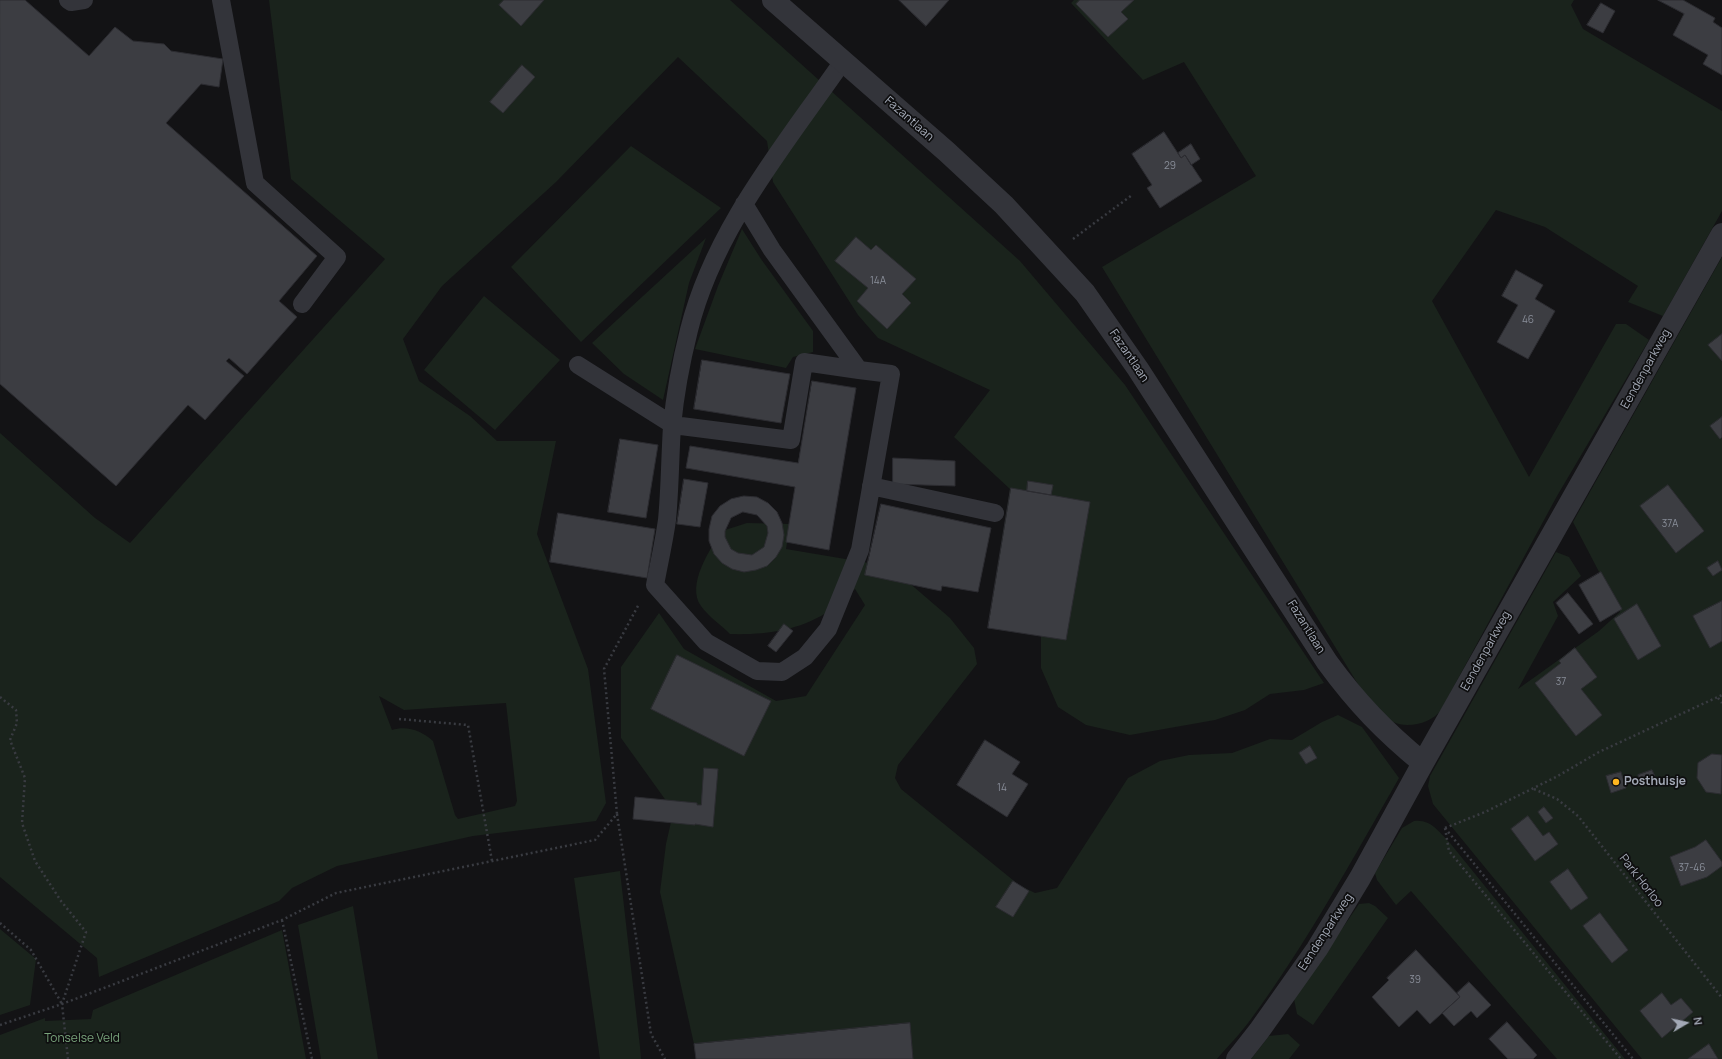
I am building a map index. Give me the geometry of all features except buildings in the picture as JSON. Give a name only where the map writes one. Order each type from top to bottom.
[{"type":"street","name":"Fazantlaan","points":[[773,0],[947,152],[1004,205],[1085,293],[1138,369],[1327,662],[1351,695],[1399,744],[1423,763]]},
{"type":"street","name":"Eendenparkweg","points":[[1237,1059],[1259,1031],[1317,949],[1360,878],[1423,763],[1722,234]]},
{"type":"lane","points":[[68,0],[71,2],[84,0]]},
{"type":"lane","points":[[220,0],[255,183],[337,257],[302,304]]},
{"type":"lane","points":[[578,365],[673,425],[791,440],[804,362],[891,374],[860,550],[828,629],[805,657],[782,672],[757,671],[706,642],[655,585],[666,520],[673,425],[681,365],[690,329],[703,288],[721,247],[744,204],[843,61]]},
{"type":"lane","points":[[744,204],[772,250],[859,370]]},
{"type":"lane","points":[[871,486],[995,513]]},
{"type":"path","points":[[1073,239],[1132,195]]},
{"type":"path","points":[[655,585],[637,607],[604,669],[617,814],[651,1034],[665,1059]]},
{"type":"path","points":[[1445,828],[1485,812],[1534,788],[1611,746],[1722,695]]},
{"type":"path","points":[[0,697],[16,710],[17,723],[10,740],[26,778],[22,823],[36,861],[61,901],[86,932],[62,1004]]},
{"type":"path","points":[[1718,698],[1722,702]]},
{"type":"path","points":[[399,719],[468,725],[492,861]]},
{"type":"path","name":"Park Horloo","points":[[1534,788],[1557,799],[1578,816],[1722,998]]},
{"type":"path","points":[[0,1025],[62,1004],[282,920],[336,893],[595,840],[617,814]]},
{"type":"path","points":[[1445,828],[1449,850],[1621,1059]]},
{"type":"path","points":[[1445,828],[1633,1059]]},
{"type":"path","points":[[282,920],[312,1059]]},
{"type":"path","points":[[0,923],[31,950],[62,1004],[68,1059]]},
{"type":"green space","points":[[269,0],[730,0],[1020,261],[1125,385],[1324,683],[1304,690],[1270,694],[1245,710],[1215,720],[1130,735],[1086,725],[1058,707],[1041,668],[1041,631],[989,624],[1010,489],[954,437],[990,390],[878,338],[858,315],[773,182],[767,141],[678,57],[556,182],[442,286],[403,339],[419,381],[470,416],[497,441],[556,441],[537,534],[588,669],[606,803],[596,821],[473,836],[337,866],[292,888],[279,901],[99,977],[97,958],[0,877],[0,433],[95,518],[130,543],[385,259],[291,179]],"holes":[[[379,696],[404,710],[506,703],[517,801],[515,806],[458,819],[455,815],[433,741],[424,734],[414,730],[403,728],[392,730]]]},
{"type":"green space","points":[[1074,0],[1574,0],[1571,5],[1583,29],[1722,111],[1722,211],[1663,316],[1628,302],[1638,286],[1545,227],[1496,210],[1432,301],[1529,477],[1616,324],[1626,324],[1649,340],[1557,496],[1441,710],[1437,715],[1426,721],[1412,725],[1393,722],[1381,713],[1364,694],[1102,267],[1256,176],[1184,62],[1143,80],[1071,3]]},
{"type":"green space","points":[[631,146],[721,208],[581,342],[511,267]]},
{"type":"green space","points":[[742,229],[761,259],[813,331],[813,352],[793,357],[786,368],[695,349],[718,286]]},
{"type":"green space","points":[[706,238],[689,283],[663,400],[624,374],[592,343]]},
{"type":"green space","points":[[1722,257],[1722,1059],[1642,1059],[1433,804],[1428,786],[1430,776],[1556,552],[1569,557],[1581,576],[1553,602],[1558,616],[1518,689],[1599,631],[1620,612],[1573,522]]},
{"type":"green space","points":[[484,296],[560,360],[495,430],[424,370]]},
{"type":"green space","points":[[747,523],[790,524],[786,549],[869,563],[900,575],[950,618],[974,648],[977,664],[898,765],[895,778],[901,789],[1019,885],[1035,893],[1057,888],[1128,778],[1160,761],[1189,755],[1232,753],[1270,739],[1292,740],[1322,722],[1338,715],[1362,727],[1399,778],[1328,901],[1291,961],[1247,1024],[1217,1059],[913,1059],[910,1023],[694,1044],[660,892],[666,844],[671,822],[667,802],[621,738],[621,667],[659,613],[684,649],[776,701],[806,696],[865,605],[855,589],[830,611],[804,624],[768,633],[730,634],[701,606],[697,597],[696,588],[701,567],[722,531]]},
{"type":"green space","points":[[1414,821],[1430,824],[1450,843],[1625,1059],[1557,1059],[1411,891],[1396,905],[1377,880],[1375,873],[1402,828]]},
{"type":"green space","points":[[620,871],[641,1059],[600,1059],[574,878]]},
{"type":"green space","points":[[1369,903],[1375,906],[1388,918],[1313,1025],[1297,1014],[1294,999],[1359,904]]},
{"type":"green space","points":[[353,906],[378,1059],[321,1059],[298,925]]},
{"type":"green space","points":[[0,929],[36,959],[30,1005],[0,1015]]},
{"type":"green space","name":"Tonselse Veld","points":[[282,930],[306,1059],[0,1059],[0,1035],[45,1018],[45,1021],[91,1019],[93,1010]]},
{"type":"green space","points":[[1288,1034],[1300,1045],[1289,1059],[1251,1059],[1269,1036]]},
{"type":"place","name":"Posthuisje","points":[[1616,782]]}]
